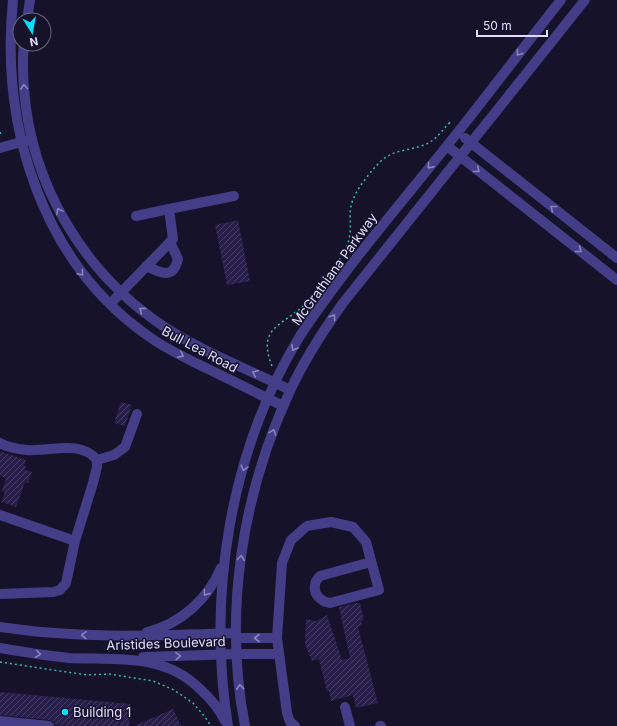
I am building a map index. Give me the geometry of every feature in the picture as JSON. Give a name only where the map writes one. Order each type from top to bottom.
[{"type":"street","name":"Bull Lea Road","points":[[13,0],[8,32],[7,76],[9,108],[20,160],[44,219],[57,241],[79,271],[110,304],[151,338],[171,350],[283,406]]},
{"type":"street","points":[[28,12],[30,0]]},
{"type":"street","name":"McGrathiana Parkway","points":[[228,726],[220,654],[221,593],[224,558],[233,509],[241,477],[254,434],[269,398],[300,337],[319,307],[561,0]]},
{"type":"street","name":"McGrathiana Parkway","points":[[245,726],[240,689],[236,635],[240,569],[254,488],[266,450],[290,390],[310,353],[343,303],[585,0]]},
{"type":"street","name":"Bull Lea Road","points":[[24,52],[25,103],[32,139],[46,183],[58,209],[71,232],[87,255],[120,292],[162,326],[179,336],[290,390]]},
{"type":"street","points":[[458,132],[617,258]]},
{"type":"street","points":[[0,148],[32,139]]},
{"type":"street","points":[[447,146],[617,280]]},
{"type":"street","points":[[136,216],[234,196]]},
{"type":"street","points":[[110,304],[170,242],[173,236],[168,210]]},
{"type":"street","points":[[146,266],[161,273],[170,273],[176,268],[178,259],[170,242]]},
{"type":"street","points":[[97,460],[114,455],[125,447],[137,414]]},
{"type":"street","points":[[0,443],[27,450],[63,448],[84,451],[92,453],[97,460],[93,484],[75,540],[66,583],[60,590],[53,592],[0,594]]},
{"type":"street","points":[[0,515],[75,540]]},
{"type":"street","points":[[295,726],[290,722],[287,713],[277,638],[282,563],[291,540],[307,526],[331,522],[353,527],[366,542],[379,590],[330,604],[324,602],[316,594],[315,585],[320,576],[371,562]]},
{"type":"street","name":"Aristides Boulevard","points":[[123,636],[153,631],[173,622],[189,612],[209,589],[224,558]]},
{"type":"street","name":"Aristides Boulevard","points":[[0,627],[43,632],[123,636],[220,634],[277,638]]},
{"type":"street","name":"Aristides Boulevard","points":[[0,648],[40,655],[150,662],[164,666],[178,672],[194,682],[208,695],[219,709],[228,726]]},
{"type":"street","name":"Aristides Boulevard","points":[[97,658],[220,654],[278,654]]},
{"type":"street","points":[[345,707],[350,726]]},
{"type":"street","points":[[0,721],[50,726]]},
{"type":"path","points":[[276,383],[274,370],[267,349],[268,339],[274,328],[305,304],[345,251],[350,234],[351,205],[361,186],[381,161],[387,156],[395,152],[424,145],[433,141],[449,123]]},
{"type":"path","points":[[0,662],[87,675],[109,674],[152,681],[174,690],[188,700],[205,717],[211,726]]},
{"type":"building","points":[[238,220],[250,281],[227,285],[215,225]]},
{"type":"building","points":[[121,402],[132,405],[125,426],[114,423]]},
{"type":"building","points":[[0,451],[26,460],[24,466],[26,466],[25,470],[32,472],[28,483],[25,482],[16,507],[1,502],[5,492],[2,491],[6,479],[0,475]]},
{"type":"building","points":[[360,603],[364,620],[361,621],[362,625],[358,627],[378,703],[356,708],[353,695],[331,701],[329,691],[327,692],[319,659],[312,661],[305,644],[306,619],[316,621],[327,615],[342,660],[350,658],[339,607]]},
{"type":"building","name":"Building 1","points":[[0,692],[131,704],[129,726],[65,726],[55,725],[53,721],[50,720],[0,715]]},
{"type":"building","points":[[173,709],[181,726],[134,726]]},
{"type":"place","name":"Building 1","points":[[65,712]]}]
